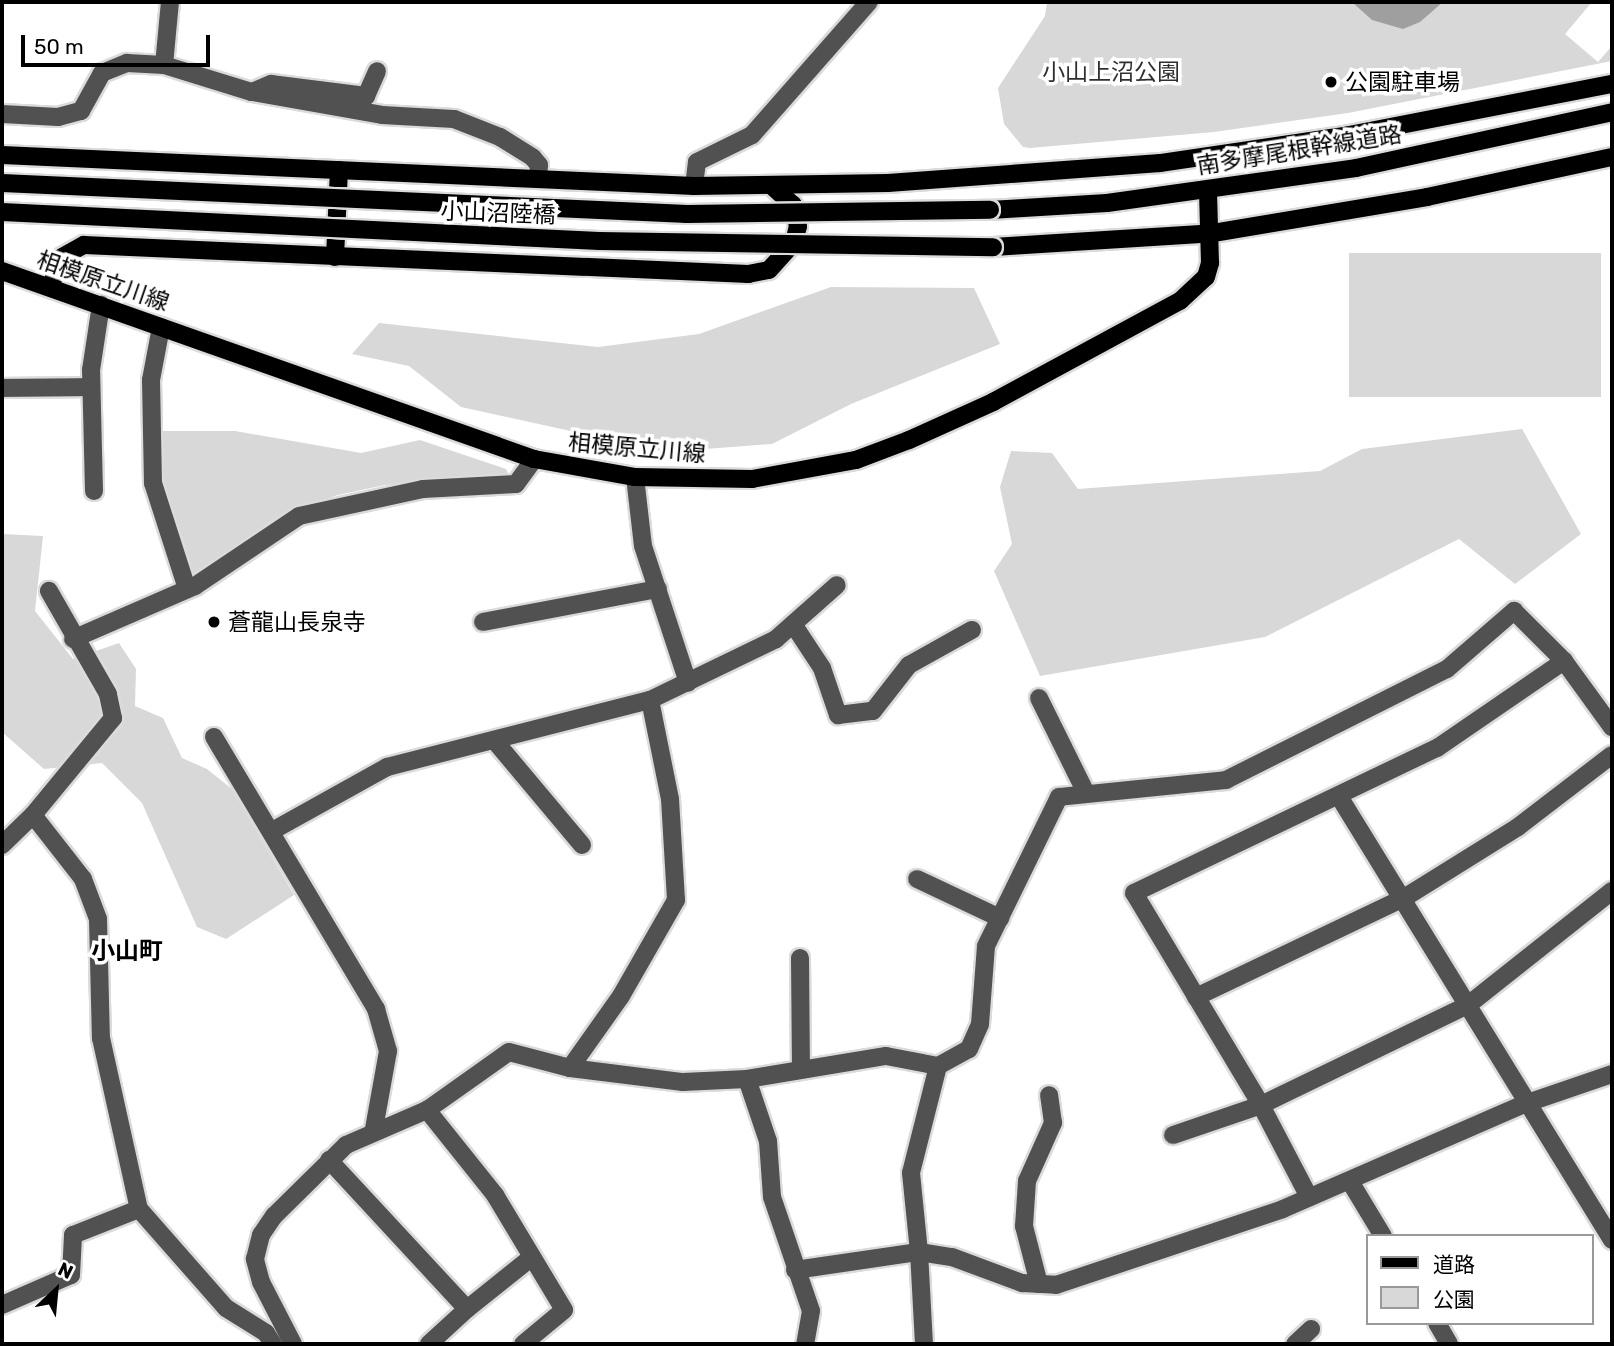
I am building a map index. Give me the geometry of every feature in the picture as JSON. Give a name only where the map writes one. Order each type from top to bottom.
[{"type":"main road","points":[[2,155],[538,180],[773,187],[1160,163],[1349,135],[1612,84]]},
{"type":"main road","name":"南多摩尾根幹線道路","points":[[990,209],[1107,203],[1369,165],[1612,112]]},
{"type":"main road","points":[[1213,233],[1427,197],[1612,158]]},
{"type":"main road","points":[[335,257],[339,170]]},
{"type":"main road","name":"小山沼陸橋","points":[[2,183],[627,212],[761,215],[990,209]]},
{"type":"main road","points":[[50,288],[62,257],[84,245],[748,274],[769,270],[794,242],[798,226],[793,205],[773,187]]},
{"type":"main road","name":"相模原立川線","points":[[2,271],[534,459],[635,477],[778,476],[856,460],[909,440],[993,402],[1180,301],[1206,277],[1213,233],[1208,190]]},
{"type":"main road","name":"小山沼陸橋","points":[[2,212],[599,241],[993,247],[1213,233]]},
{"type":"street","points":[[164,65],[170,2]]},
{"type":"street","points":[[694,186],[697,162],[752,135],[869,2]]},
{"type":"street","points":[[2,114],[58,117],[81,111],[102,73],[127,63],[164,65],[252,92],[382,116],[454,119],[500,137],[533,158],[539,165],[538,180]]},
{"type":"street","points":[[252,92],[280,84],[366,96],[377,71]]},
{"type":"street","points":[[94,491],[91,387],[101,305]]},
{"type":"street","points":[[161,327],[151,380],[153,483],[186,586]]},
{"type":"street","points":[[2,388],[91,387]]},
{"type":"street","points":[[74,639],[186,586],[195,586],[299,516],[423,489],[516,484],[534,459]]},
{"type":"street","points":[[635,477],[643,546],[688,683]]},
{"type":"street","points":[[272,831],[387,767],[650,700],[776,639],[837,585]]},
{"type":"street","points":[[483,622],[658,589]]},
{"type":"street","points":[[2,845],[33,815],[113,718],[108,694],[74,639],[49,591]]},
{"type":"street","points":[[293,1344],[261,1282],[256,1259],[261,1235],[274,1216],[329,1160],[374,1129],[427,1110],[509,1052],[570,1068],[682,1082],[747,1079],[886,1056],[938,1066],[969,1049],[980,1024],[986,946],[1059,797],[1226,780],[1447,669],[1514,611],[1564,661],[1612,727]]},
{"type":"street","points":[[793,624],[822,668],[838,715],[873,711],[909,665],[972,630]]},
{"type":"street","points":[[1309,1197],[1261,1105],[1133,893],[1340,798],[1437,748],[1564,661]]},
{"type":"street","points":[[1039,698],[1086,793]]},
{"type":"street","points":[[570,1068],[621,996],[676,900],[670,799],[650,700]]},
{"type":"street","points":[[214,737],[376,1009],[388,1051],[374,1129]]},
{"type":"street","points":[[494,740],[582,845]]},
{"type":"street","points":[[1196,997],[1404,898],[1518,827],[1612,755]]},
{"type":"street","points":[[1340,798],[1612,1240]]},
{"type":"street","points":[[33,815],[83,878],[98,919],[101,1038],[139,1209],[226,1308],[266,1333],[273,1344]]},
{"type":"street","points":[[917,879],[1000,918]]},
{"type":"street","points":[[1173,1136],[1261,1105],[1468,1006],[1612,891]]},
{"type":"street","points":[[800,958],[801,1070]]},
{"type":"street","points":[[924,1344],[911,1173],[938,1066]]},
{"type":"street","points":[[795,1270],[919,1252],[952,1257],[1023,1283],[1056,1285],[1351,1183],[1527,1103],[1612,1074]]},
{"type":"street","points":[[747,1079],[768,1141],[772,1197],[811,1311],[805,1344]]},
{"type":"street","points":[[1039,1284],[1024,1226],[1027,1181],[1053,1123],[1049,1095]]},
{"type":"street","points":[[427,1110],[495,1195],[564,1310],[523,1344]]},
{"type":"street","points":[[329,1160],[467,1309]]},
{"type":"street","points":[[1351,1183],[1382,1234]]},
{"type":"street","points":[[2,1305],[71,1275],[73,1235],[139,1209]]},
{"type":"street","points":[[429,1344],[467,1309],[532,1257]]},
{"type":"street","points":[[1438,1325],[1449,1344]]},
{"type":"street","points":[[1295,1344],[1311,1329]]},
{"type":"green space","name":"小山上沼公園","points":[[1047,2],[1592,2],[1565,34],[1598,62],[1612,46],[1612,61],[1348,113],[1214,132],[1030,148],[1023,147],[1004,124],[998,88],[1045,16]]},
{"type":"green space","points":[[1349,253],[1601,253],[1601,397],[1349,397]]},
{"type":"green space","points":[[831,287],[974,288],[1000,344],[851,404],[772,444],[666,452],[461,407],[409,366],[352,354],[379,323],[598,347],[699,334]]},
{"type":"green space","points":[[1522,429],[1581,534],[1515,584],[1459,539],[1265,637],[1040,676],[994,571],[1012,544],[1000,487],[1011,451],[1052,453],[1078,489],[1320,471],[1362,449]]},
{"type":"green space","points":[[160,431],[235,431],[361,453],[420,440],[506,469],[510,477],[385,485],[338,495],[284,514],[191,578],[161,497]]},
{"type":"green space","points":[[2,534],[43,536],[35,611],[73,659],[119,643],[136,669],[135,706],[163,718],[182,758],[207,769],[232,789],[294,895],[226,939],[197,927],[142,803],[102,763],[44,769],[2,732]]},
{"type":"shaded area","points":[[1352,2],[1443,2],[1420,22],[1403,29],[1372,20]]},
{"type":"place","name":"公園駐車場","points":[[1331,82]]},
{"type":"place","name":"蒼龍山長泉寺","points":[[214,622]]},
{"type":"district","name":"小山町","points":[[127,952]]}]
